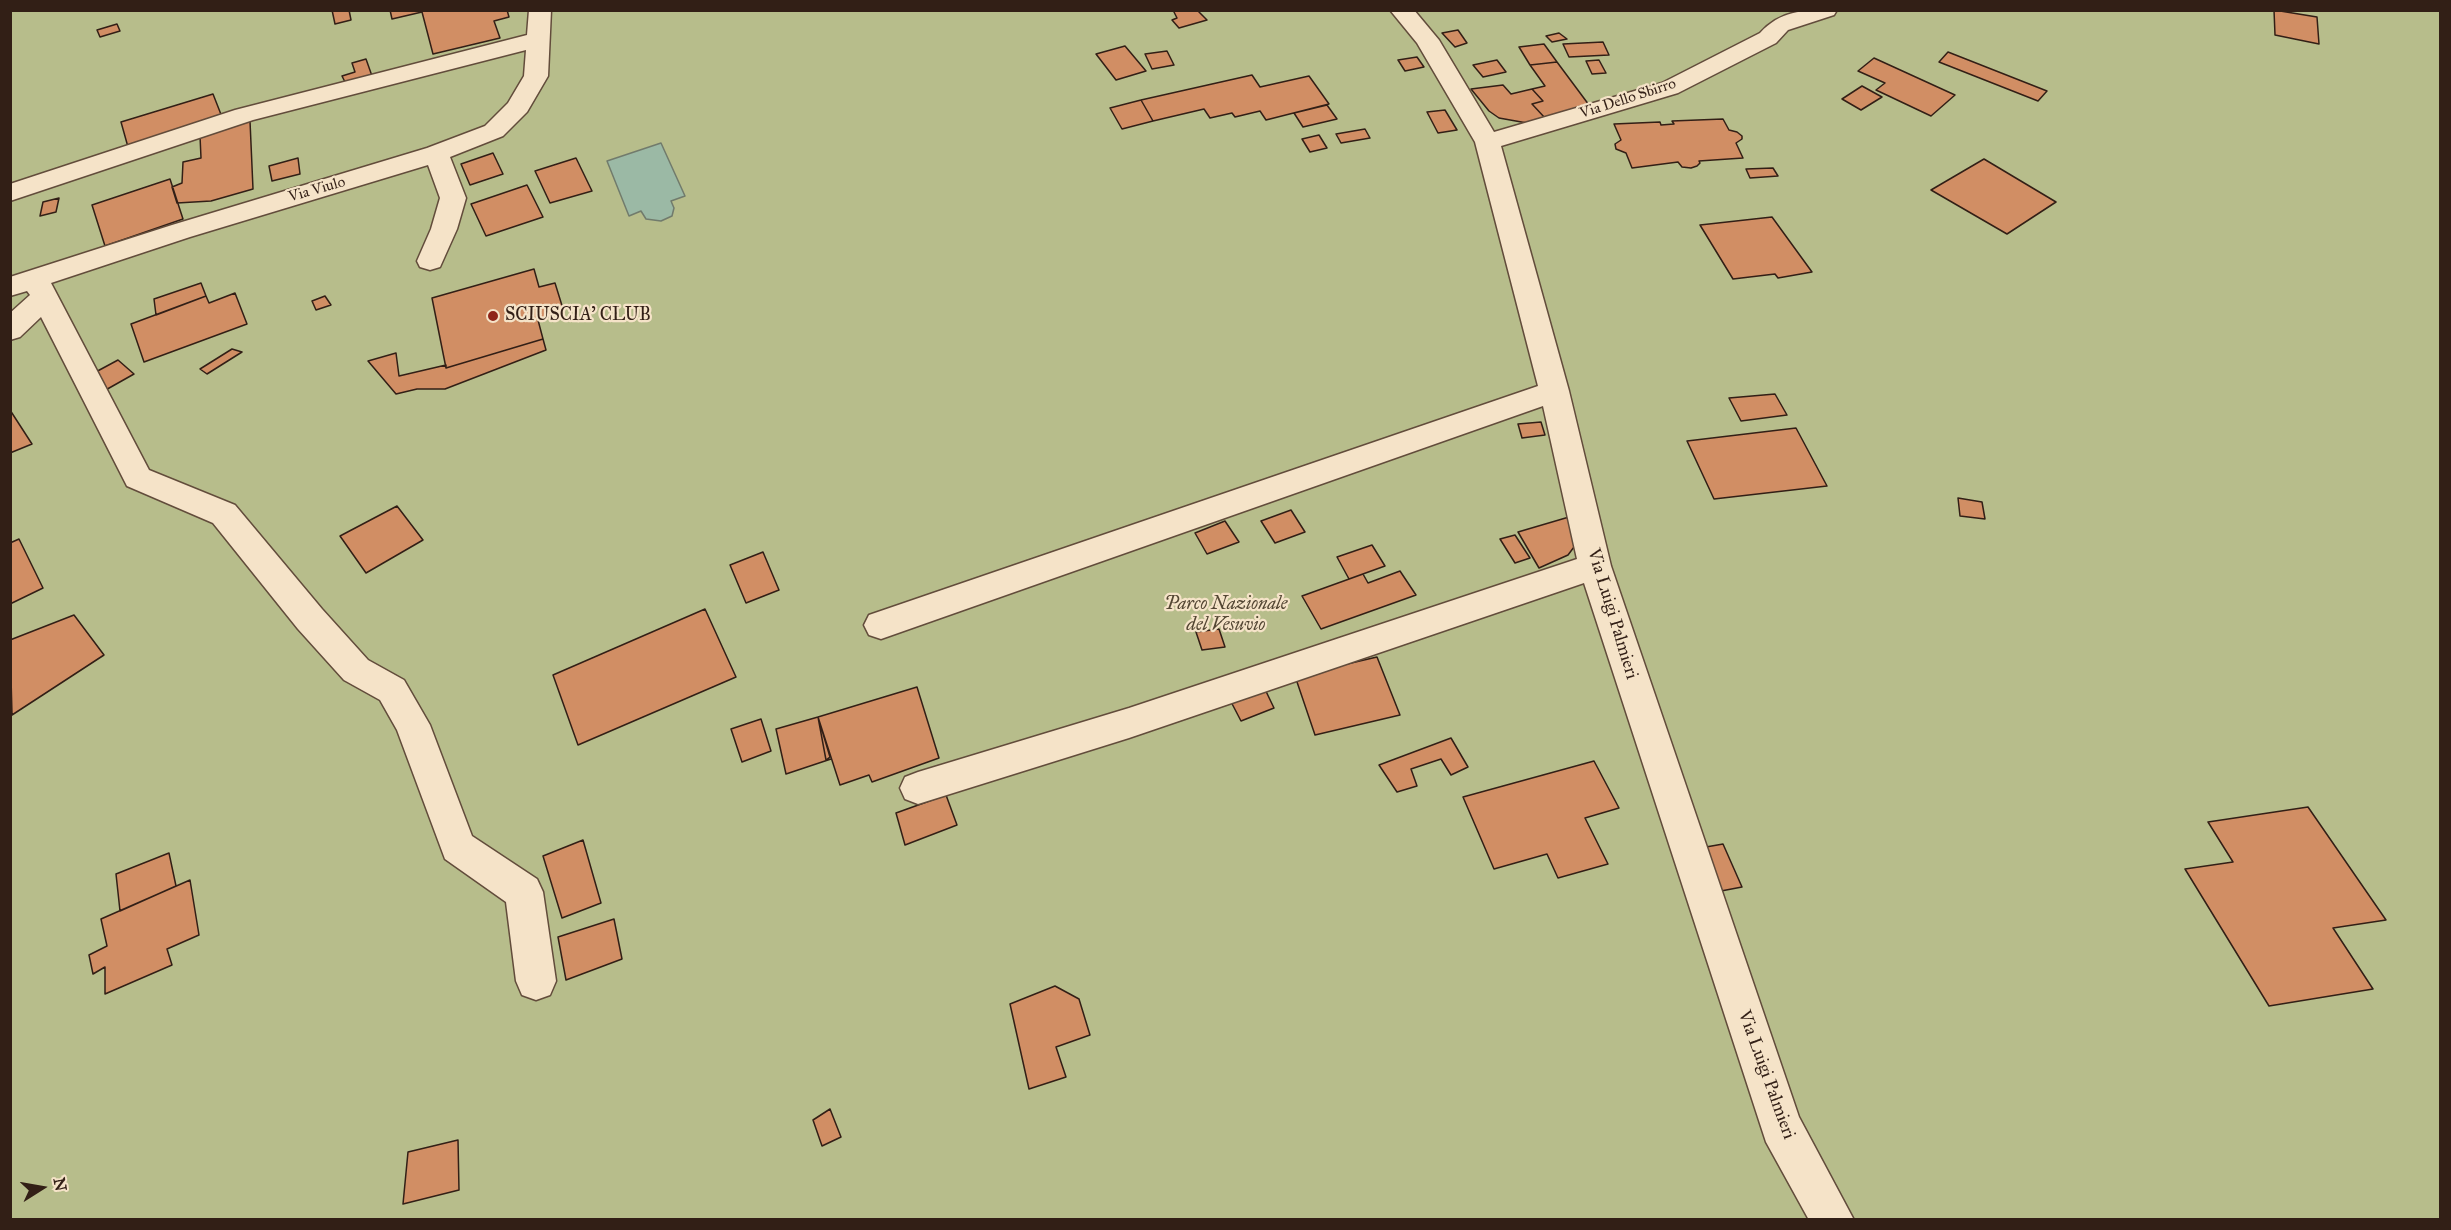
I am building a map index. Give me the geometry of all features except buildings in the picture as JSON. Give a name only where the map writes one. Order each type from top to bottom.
[{"type":"street","name":"Via Viulo","points":[[30,288],[181,231],[436,154],[494,130],[518,107],[536,76],[540,10]]},
{"type":"street","name":"Via Luigi Palmieri","points":[[1401,10],[1427,40],[1487,142],[1554,391],[1595,566],[1781,1127],[1833,1220]]},
{"type":"street","name":"Via Dello Sbirro","points":[[1487,142],[1670,88],[1768,38],[1780,25],[1826,10]]},
{"type":"street","points":[[10,193],[244,115],[540,39]]},
{"type":"street","points":[[430,261],[444,229],[453,198],[436,154]]},
{"type":"street","points":[[10,330],[30,288]]},
{"type":"street","points":[[30,288],[138,478],[224,514],[310,619],[357,670],[392,690],[413,725],[458,847],[524,892],[536,981]]},
{"type":"street","points":[[881,625],[1554,391]]},
{"type":"street","points":[[918,788],[1128,723],[1595,566]]},
{"type":"green space","name":"Parco Nazionale del Vesuvio","points":[[11,11],[2440,11],[2440,1219],[11,1219]]},
{"type":"shaded area","points":[[661,143],[685,196],[671,201],[674,208],[672,216],[661,221],[646,219],[641,211],[629,216],[607,161]]},
{"type":"place","name":"SCIUSCIA' CLUB","points":[[493,316]]}]
